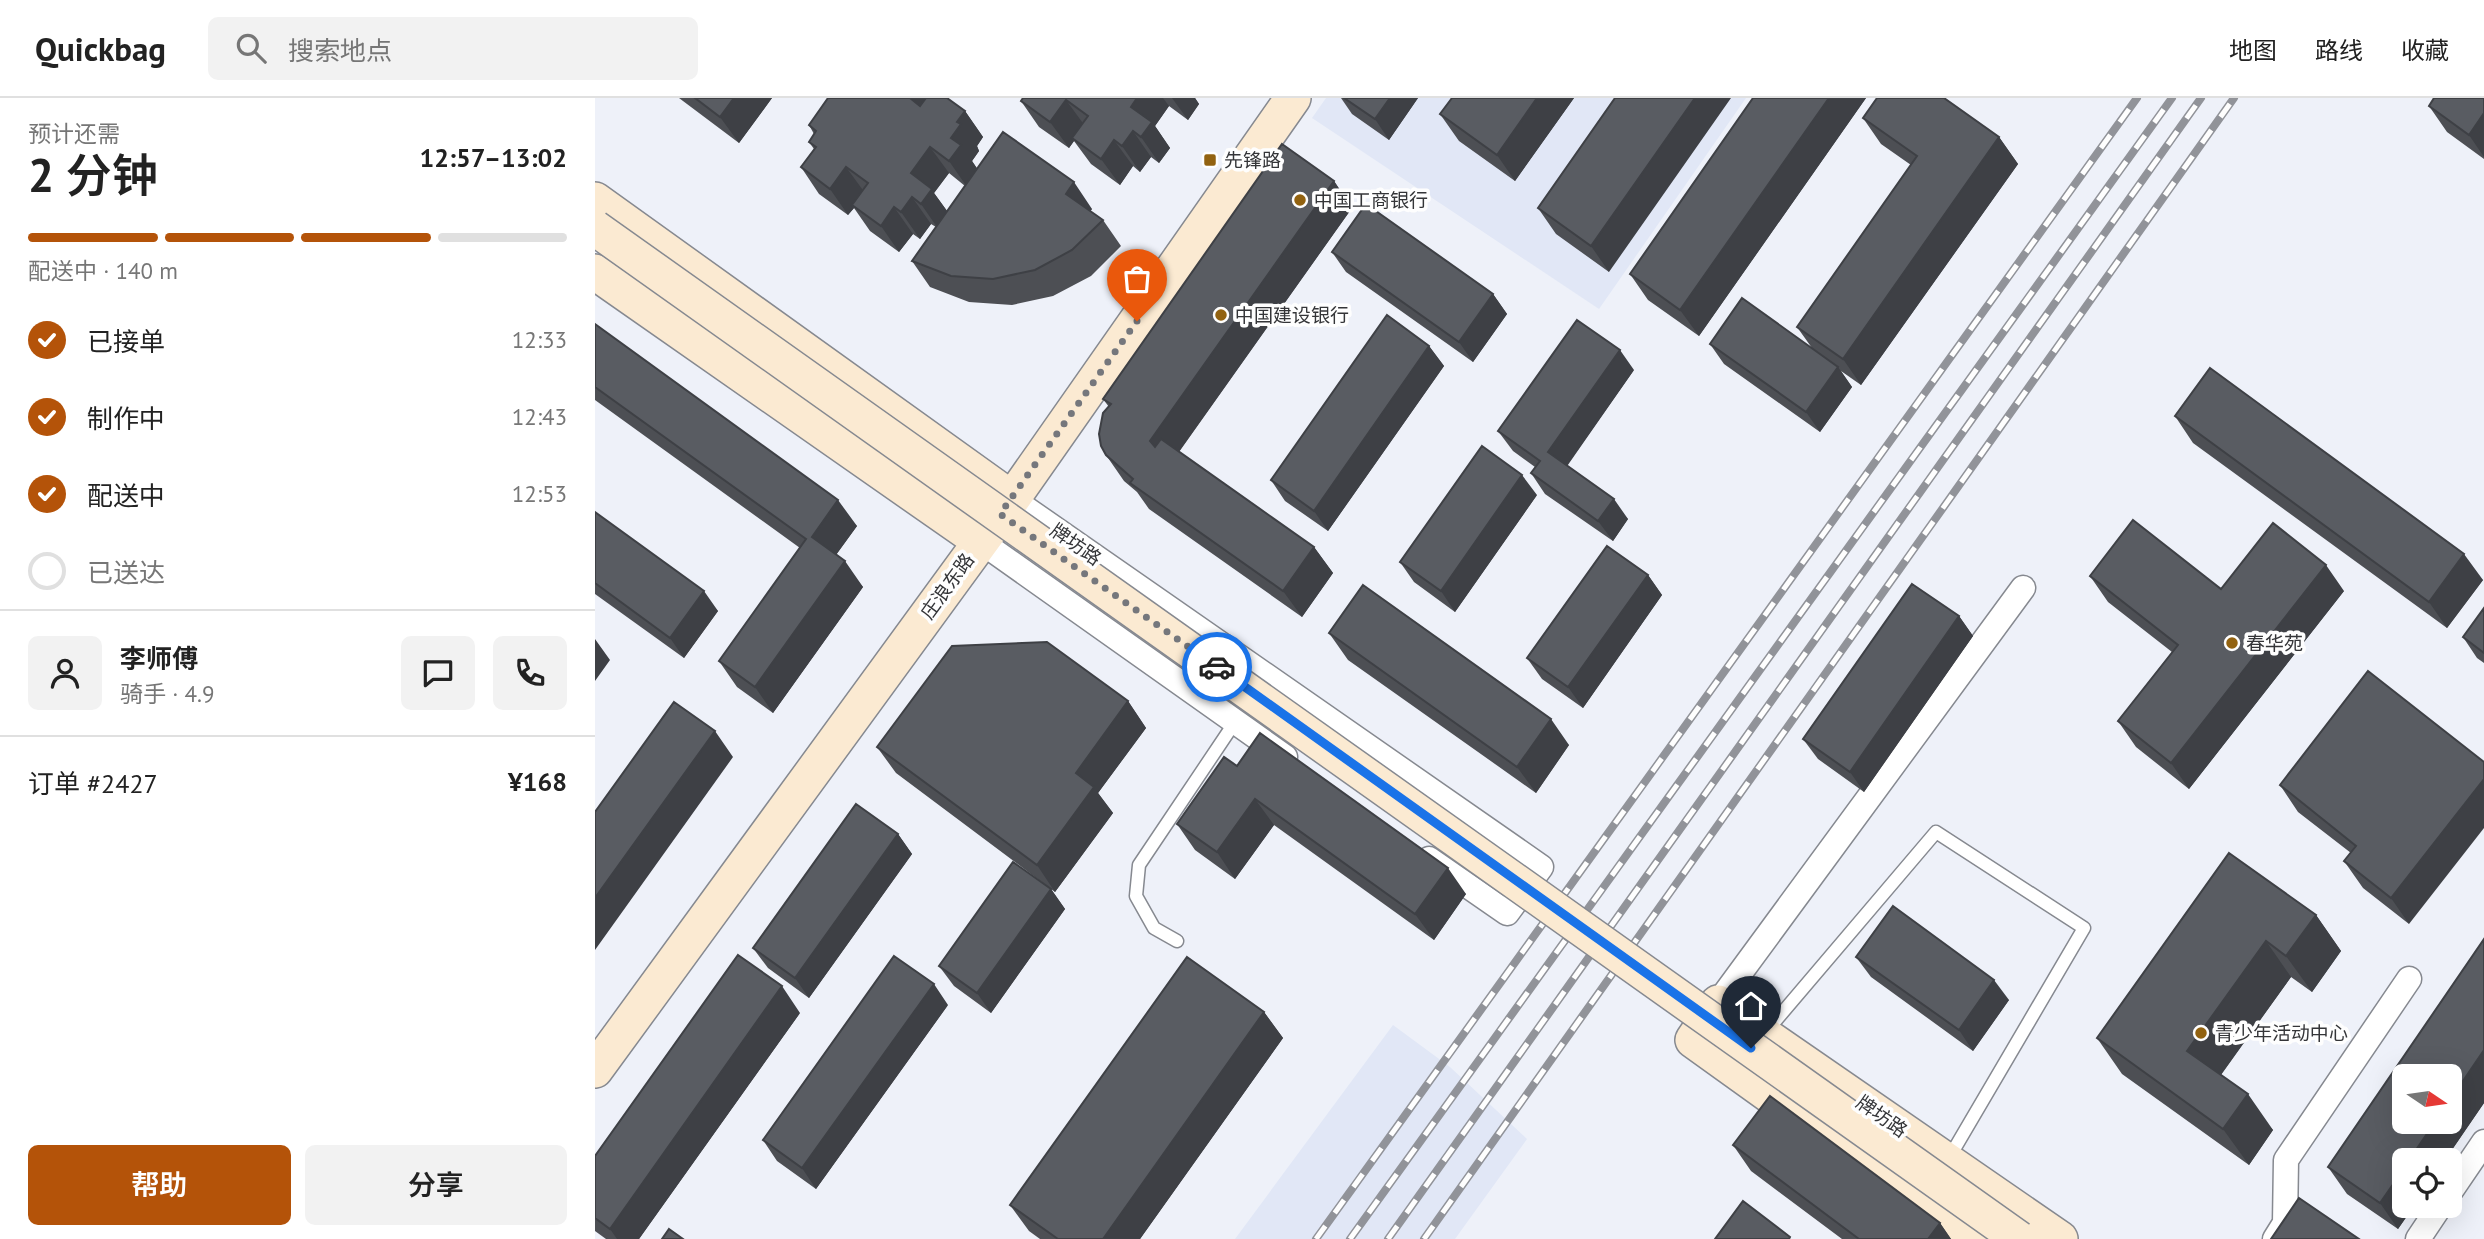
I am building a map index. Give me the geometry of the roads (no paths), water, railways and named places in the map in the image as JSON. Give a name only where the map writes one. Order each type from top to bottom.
[{"type":"street","name":"庄浪东路","points":[[595,1070],[997,518],[1293,98]]},
{"type":"street","name":"牌坊路","points":[[595,200],[997,518],[1235,722],[1303,770]]},
{"type":"street","name":"牌坊路","points":[[595,228],[2020,1239]]},
{"type":"street","name":"牌坊路","points":[[595,272],[997,518],[1541,867],[1533,893],[1507,913],[1405,842]]},
{"type":"street","points":[[1970,1239],[1693,1040],[2023,588]]},
{"type":"street","points":[[2275,1239],[2285,1223],[2286,1160],[2409,979]]},
{"type":"street","name":"牌坊路","points":[[1713,1010],[1763,1034],[2060,1239]]},
{"type":"street","points":[[1713,1010],[2020,1239]]},
{"type":"street","points":[[2462,1174],[2484,1142]]},
{"type":"street","points":[[2418,1239],[2432,1218]]},
{"type":"lane","points":[[1177,942],[1154,928],[1136,896],[1139,865],[1235,722]]},
{"type":"lane","points":[[1763,1034],[1936,832],[2084,928],[1947,1161]]},
{"type":"railway","points":[[1316,1239],[2137,98]]},
{"type":"railway","points":[[1350,1239],[2172,98]]},
{"type":"railway","points":[[1388,1239],[2201,98]]},
{"type":"railway","points":[[1424,1239],[2234,98]]},
{"type":"place","name":"先锋路","points":[[1210,160]]},
{"type":"place","name":"中国工商银行","points":[[1300,200]]},
{"type":"place","name":"中国建设银行","points":[[1221,315]]},
{"type":"place","name":"春华苑","points":[[2232,643]]},
{"type":"place","name":"青少年活动中心","points":[[2201,1033]]}]
